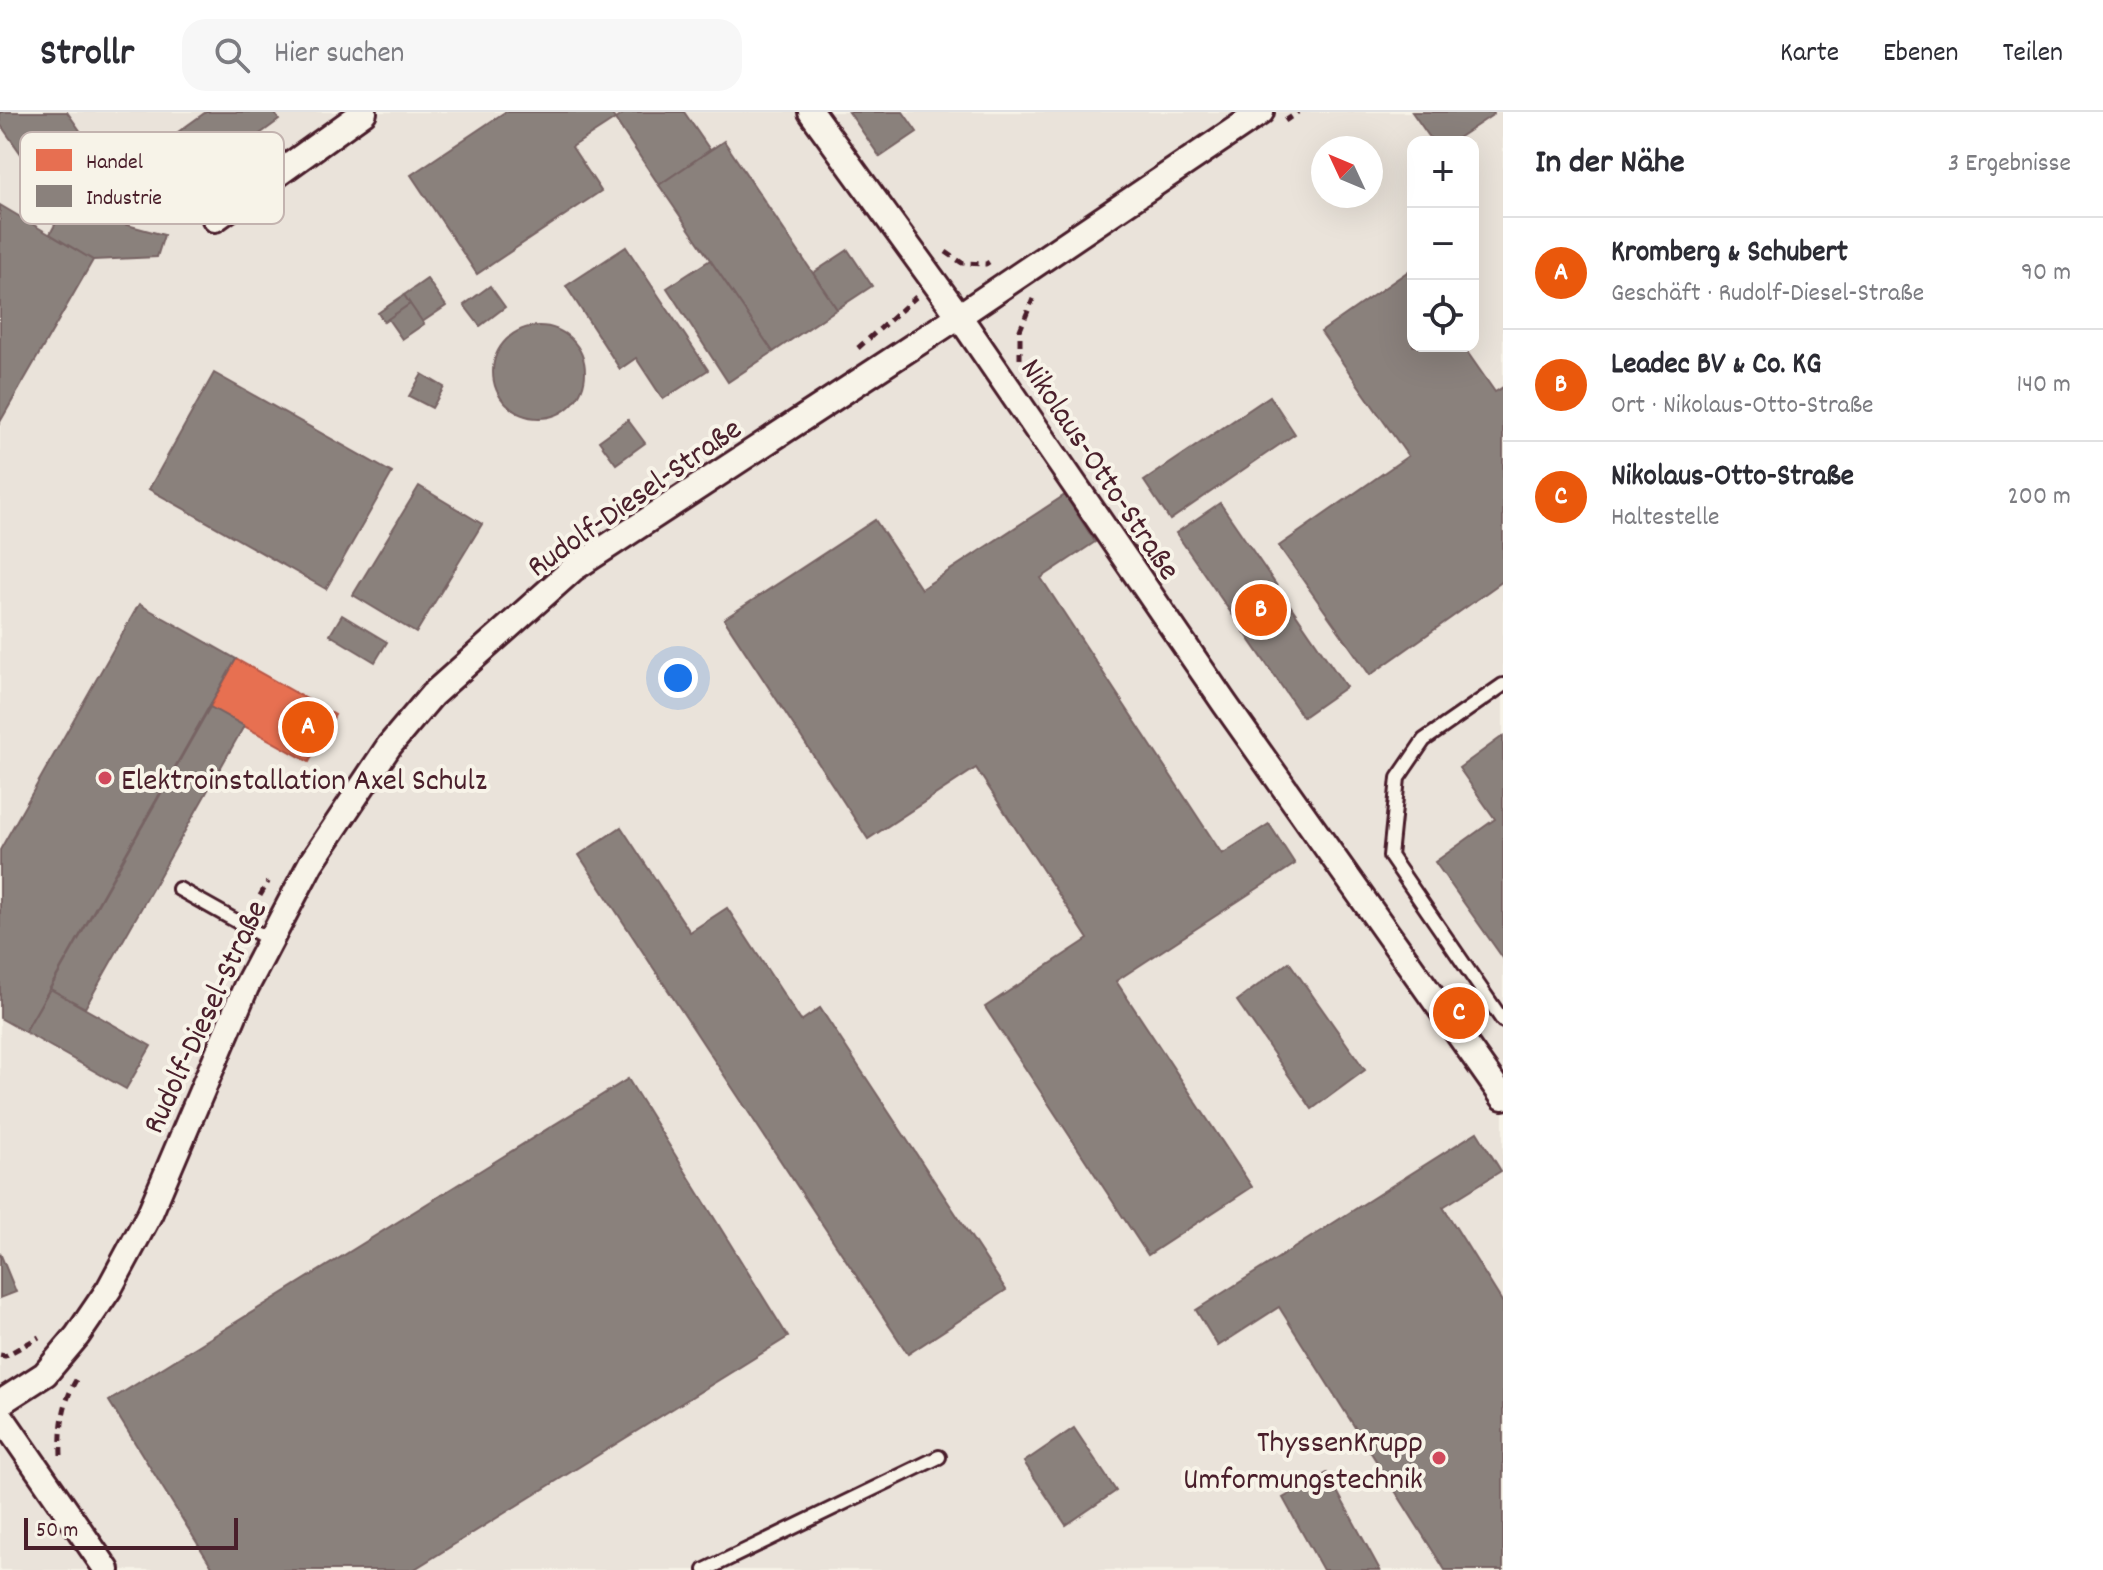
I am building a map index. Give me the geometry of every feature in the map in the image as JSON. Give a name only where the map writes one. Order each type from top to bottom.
[{"type":"street","points":[[284,169],[364,112]]},
{"type":"street","name":"Nikolaus-Otto-Straße","points":[[811,112],[959,316],[1225,704],[1503,1097]]},
{"type":"street","name":"Rudolf-Diesel-Straße","points":[[0,1403],[45,1374],[77,1336],[109,1289],[150,1213],[246,987],[311,863],[396,737],[432,695],[573,569],[959,316],[1267,120]]},
{"type":"street","points":[[0,1415],[107,1570]]},
{"type":"lane","points":[[1503,685],[1424,740],[1398,778],[1390,856],[1503,1021]]},
{"type":"lane","points":[[179,889],[270,940]]},
{"type":"lane","points":[[705,1570],[939,1457]]},
{"type":"path","points":[[1267,120],[1298,112]]},
{"type":"path","points":[[937,246],[962,263],[986,264],[996,258]]},
{"type":"path","points":[[856,351],[934,281],[962,263]]},
{"type":"path","points":[[1020,362],[1020,330],[1034,296]]},
{"type":"path","points":[[244,925],[272,876]]},
{"type":"path","points":[[0,1355],[5,1356],[37,1340],[47,1330]]},
{"type":"path","points":[[64,1466],[61,1422],[78,1377]]},
{"type":"shaded area","points":[[0,112],[1503,112],[1503,1570],[0,1570]]},
{"type":"building: Handel","points":[[236,659],[335,715],[309,762],[210,707]]},
{"type":"building: Industrie","points":[[0,112],[67,112],[81,132],[20,132],[20,152],[0,124]]},
{"type":"building: Industrie","points":[[206,112],[274,112],[279,120],[263,132],[178,132]]},
{"type":"building: Industrie","points":[[505,112],[610,112],[615,119],[572,147],[601,191],[477,274],[411,175]]},
{"type":"building: Industrie","points":[[626,112],[684,112],[710,150],[659,185],[615,119]]},
{"type":"building: Industrie","points":[[849,112],[903,112],[917,132],[880,157]]},
{"type":"building: Industrie","points":[[1412,112],[1494,114],[1461,136],[1429,136]]},
{"type":"building: Industrie","points":[[724,141],[837,309],[773,352],[659,185]]},
{"type":"building: Industrie","points":[[0,205],[20,217],[20,224],[32,224],[93,260],[0,422]]},
{"type":"building: Industrie","points":[[55,224],[123,224],[164,235],[157,257],[93,260],[50,234]]},
{"type":"building: Industrie","points":[[626,247],[708,370],[663,399],[636,358],[620,369],[566,286]]},
{"type":"building: Industrie","points":[[848,250],[872,286],[837,309],[813,273]]},
{"type":"building: Industrie","points":[[710,260],[773,352],[728,382],[667,288]]},
{"type":"building: Industrie","points":[[1407,272],[1407,352],[1467,352],[1495,392],[1503,387],[1503,581],[1370,675],[1279,546],[1408,456],[1321,332]]},
{"type":"building: Industrie","points":[[427,279],[446,306],[422,322],[404,295]]},
{"type":"building: Industrie","points":[[490,286],[505,307],[480,326],[464,305]]},
{"type":"building: Industrie","points":[[404,295],[410,304],[384,322],[378,313]]},
{"type":"building: Industrie","points":[[410,304],[424,324],[402,339],[388,319]]},
{"type":"building: Industrie","points":[[539,326],[557,329],[572,339],[582,354],[585,372],[582,390],[572,405],[557,415],[539,418],[521,415],[506,405],[496,390],[493,372],[496,354],[506,339],[521,329]]},
{"type":"building: Industrie","points":[[214,373],[392,473],[326,589],[149,489]]},
{"type":"building: Industrie","points":[[422,374],[444,387],[432,408],[409,396]]},
{"type":"building: Industrie","points":[[1270,396],[1295,434],[1170,520],[1144,481]]},
{"type":"building: Industrie","points":[[628,420],[645,443],[616,464],[599,441]]},
{"type":"building: Industrie","points":[[419,486],[482,524],[416,633],[353,595]]},
{"type":"building: Industrie","points":[[1065,495],[1095,542],[1041,578],[1222,854],[1269,824],[1295,864],[1116,981],[1252,1187],[1148,1255],[985,1007],[1088,939],[976,768],[868,839],[724,619],[875,520],[921,589]]},
{"type":"building: Industrie","points":[[1220,503],[1346,687],[1303,717],[1176,533]]},
{"type":"building: Industrie","name":"Elektroinstallation Axel Schulz","points":[[139,604],[236,659],[25,1032],[0,1018],[0,850]]},
{"type":"building: Industrie","points":[[342,615],[387,642],[375,662],[330,635]]},
{"type":"building: Industrie","points":[[210,707],[244,726],[85,1008],[50,989]]},
{"type":"building: Industrie","points":[[1503,736],[1503,958],[1435,862],[1495,819],[1459,768]]},
{"type":"building: Industrie","points":[[621,827],[690,932],[727,908],[801,1021],[820,1008],[1006,1290],[908,1354],[579,855]]},
{"type":"building: Industrie","points":[[1289,962],[1365,1070],[1312,1109],[1237,1001]]},
{"type":"building: Industrie","points":[[50,989],[151,1046],[126,1089],[25,1032]]},
{"type":"building: Industrie","points":[[628,1079],[788,1337],[413,1570],[214,1570],[109,1401]]},
{"type":"building: Industrie","name":"ThyssenKrupp Umformungstechnik","points":[[1477,1132],[1501,1171],[1443,1207],[1503,1303],[1503,1570],[1445,1570],[1279,1307],[1218,1346],[1196,1310]]},
{"type":"building: Industrie","points":[[0,1253],[16,1292],[0,1298]]},
{"type":"building: Industrie","points":[[1074,1428],[1116,1491],[1066,1525],[1024,1462]]},
{"type":"building: Industrie","points":[[1327,1473],[1380,1570],[1323,1570],[1283,1498]]},
{"type":"place","name":"Leadec BV & Co. KG","points":[[1261,610]]},
{"type":"place","name":"Kromberg & Schubert","points":[[308,727]]},
{"type":"place","name":"Elektroinstallation Axel Schulz","points":[[105,778]]},
{"type":"place","name":"Nikolaus-Otto-Straße","points":[[1459,1013]]},
{"type":"place","name":"ThyssenKrupp Umformungstechnik","points":[[1439,1458]]}]
